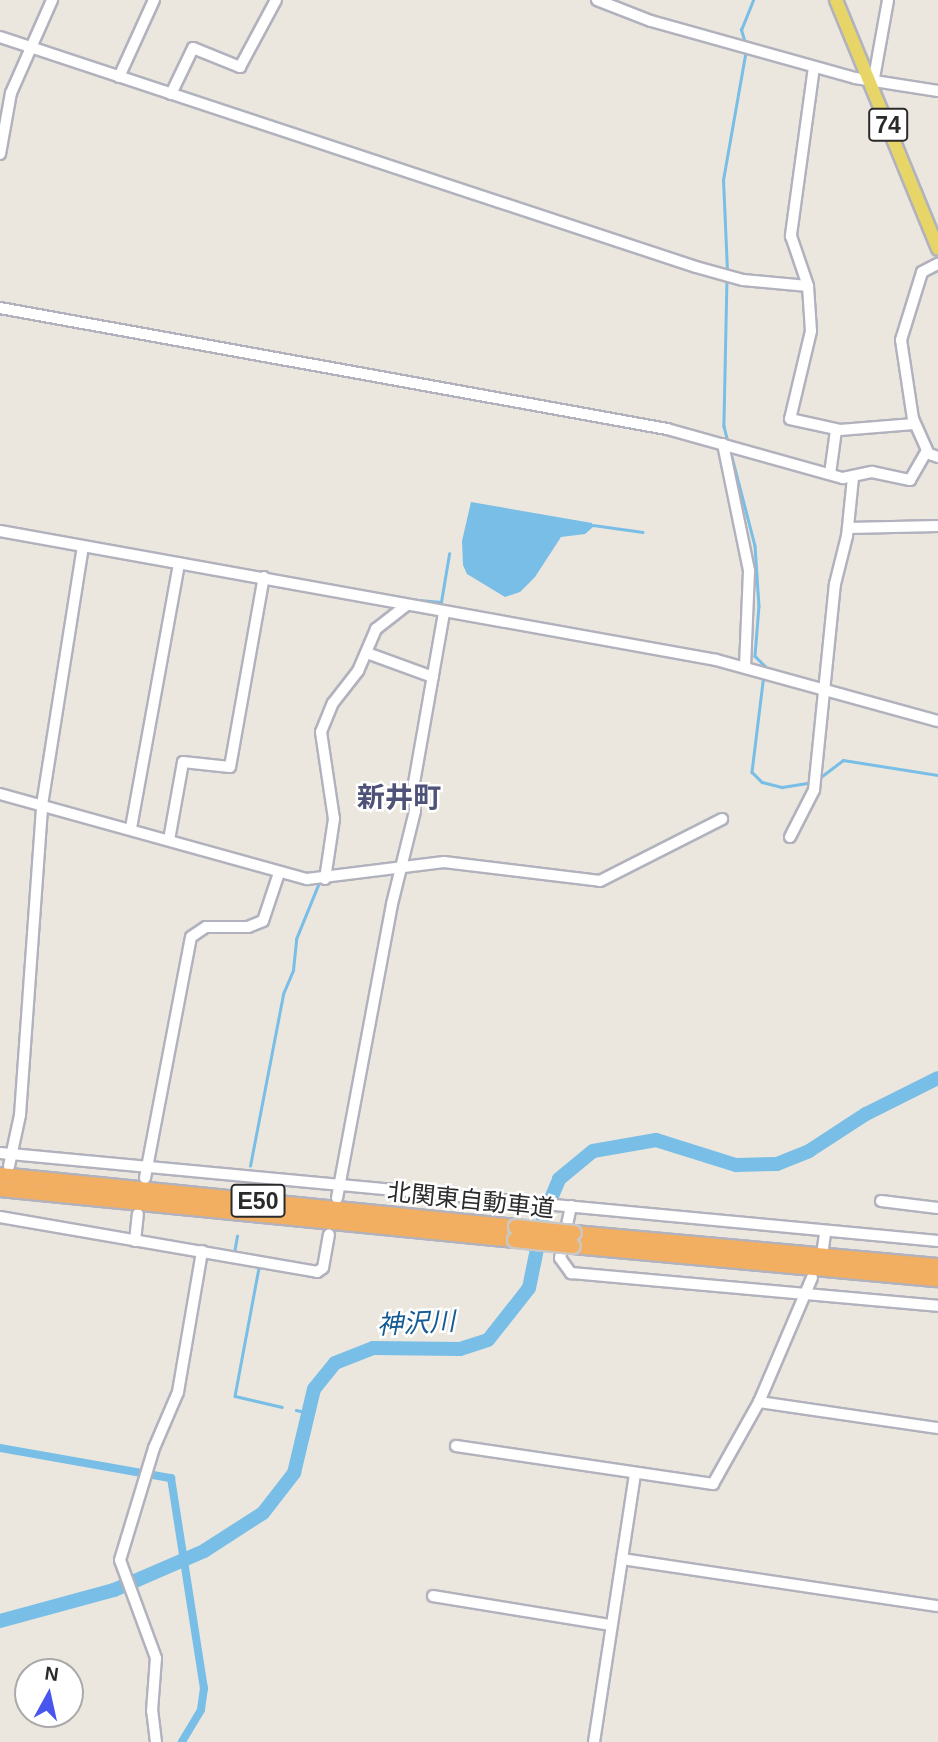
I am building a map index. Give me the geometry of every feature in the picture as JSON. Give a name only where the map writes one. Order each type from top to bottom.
[{"type":"highway","name":"北関東自動車道","points":[[5,1170],[516,1234]]},
{"type":"highway","name":"北関東自動車道","points":[[0,1189],[516,1234],[938,1279]]},
{"type":"highway","name":"北関東自動車道","points":[[574,1240],[938,1266]]},
{"type":"main road","name":"74","points":[[836,0],[872,79],[938,250]]},
{"type":"street","points":[[0,154],[11,93],[52,0]]},
{"type":"street","points":[[119,77],[154,0]]},
{"type":"street","points":[[171,94],[193,48],[240,66],[276,0]]},
{"type":"street","points":[[597,0],[814,67],[938,91]]},
{"type":"street","points":[[872,79],[888,0]]},
{"type":"street","points":[[0,37],[696,267],[743,280],[808,286]]},
{"type":"street","points":[[814,67],[791,236],[808,286],[811,331],[790,419],[836,430],[914,424]]},
{"type":"street","points":[[938,264],[922,272],[901,340],[914,424],[927,453],[938,457]]},
{"type":"street","points":[[0,308],[536,404],[723,444],[853,478],[869,472],[910,480],[927,453]]},
{"type":"street","points":[[830,474],[836,430]]},
{"type":"street","points":[[723,444],[749,571],[745,666]]},
{"type":"street","points":[[790,837],[814,790],[837,572],[848,528],[853,478]]},
{"type":"street","points":[[848,528],[938,526]]},
{"type":"street","points":[[0,531],[745,666],[938,721]]},
{"type":"street","points":[[5,1170],[5,1154],[21,1103],[41,805],[83,547]]},
{"type":"street","points":[[131,828],[179,563]]},
{"type":"street","points":[[169,840],[183,762],[230,767],[264,577]]},
{"type":"street","points":[[325,878],[334,819],[321,732],[334,703],[367,653],[376,629],[407,605]]},
{"type":"street","points":[[337,1198],[392,904],[404,865],[444,612]]},
{"type":"street","points":[[367,653],[433,677]]},
{"type":"street","points":[[0,794],[131,828],[279,873],[325,878],[404,865],[456,863],[600,880],[722,819]]},
{"type":"street","points":[[146,1174],[191,937],[206,927],[248,928],[263,921],[279,873]]},
{"type":"street","points":[[5,1154],[146,1174],[339,1184],[825,1234],[938,1241]]},
{"type":"street","points":[[881,1200],[938,1208]]},
{"type":"street","points":[[571,1206],[561,1258],[571,1273],[938,1306]]},
{"type":"street","points":[[135,1241],[138,1214]]},
{"type":"street","points":[[0,1217],[320,1272],[330,1234]]},
{"type":"street","points":[[823,1248],[825,1234]]},
{"type":"street","points":[[156,1742],[152,1711],[156,1658],[122,1571],[121,1553],[178,1392],[202,1251]]},
{"type":"street","points":[[456,1446],[713,1485],[759,1402],[811,1278]]},
{"type":"street","points":[[759,1402],[938,1428]]},
{"type":"street","points":[[594,1742],[635,1474]]},
{"type":"street","points":[[622,1559],[938,1606]]},
{"type":"street","points":[[433,1596],[611,1625]]},
{"type":"water","points":[[471,502],[592,523],[593,527],[585,534],[561,537],[535,577],[520,592],[505,597],[467,574],[463,565],[462,541]]},
{"type":"waterway","points":[[745,43],[741,30],[753,0]]},
{"type":"waterway","points":[[727,271],[723,180],[746,49]]},
{"type":"waterway","points":[[727,278],[724,426],[728,442]]},
{"type":"waterway","points":[[730,449],[755,546],[759,606],[755,656],[765,666],[752,772],[762,782],[782,787],[812,782]]},
{"type":"waterway","points":[[593,525],[643,532]]},
{"type":"waterway","points":[[408,599],[441,602],[449,554]]},
{"type":"waterway","points":[[318,741],[329,821]]},
{"type":"waterway","points":[[818,779],[843,760],[938,775]]},
{"type":"waterway","points":[[250,1166],[283,994],[293,970],[296,939],[318,885]]},
{"type":"waterway","name":"神沢川","points":[[0,1621],[114,1590],[204,1551],[263,1513],[294,1473],[314,1389],[335,1363],[373,1348],[460,1349],[488,1340],[529,1288],[544,1215],[559,1179],[593,1151],[656,1140],[736,1165],[777,1164],[809,1151],[866,1114],[938,1078]]},
{"type":"waterway","points":[[234,1253],[237,1236]]},
{"type":"waterway","points":[[255,1265],[259,1268],[235,1396],[282,1407]]},
{"type":"waterway","points":[[296,1410],[310,1413]]},
{"type":"waterway","points":[[0,1448],[171,1478],[204,1688],[201,1710],[182,1742]]},
{"type":"district","name":"新井町","points":[[399,798]]}]
